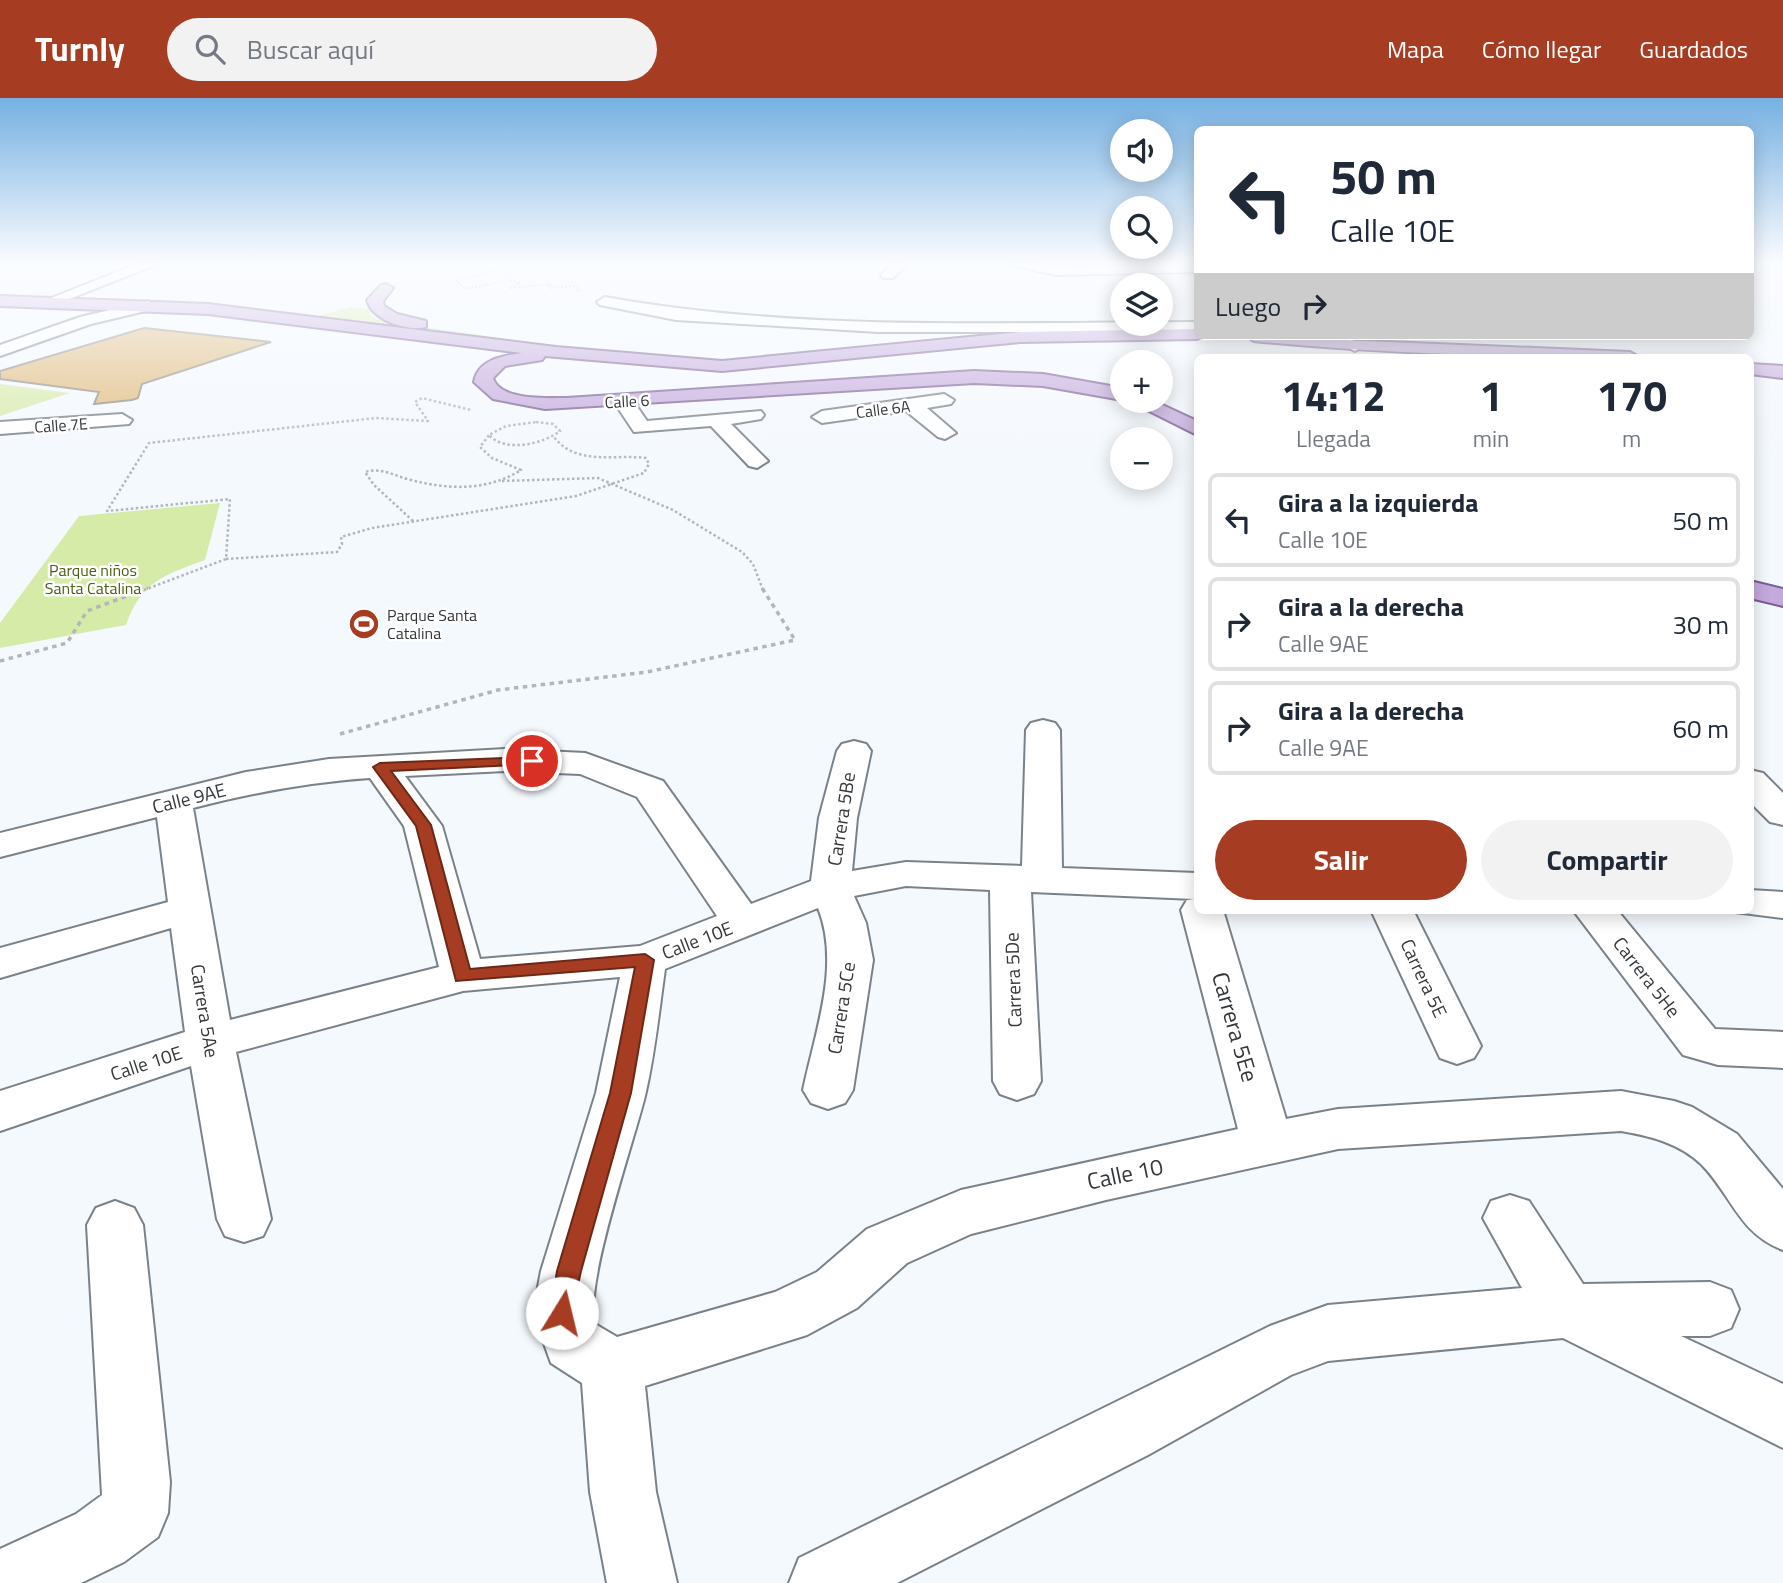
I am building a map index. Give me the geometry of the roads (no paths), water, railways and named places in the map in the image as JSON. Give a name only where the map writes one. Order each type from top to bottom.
[{"type":"main road","points":[[374,333],[499,354]]},
{"type":"main road","points":[[453,333],[553,363],[599,346],[716,358],[804,358],[1044,336],[1194,334]]},
{"type":"main road","points":[[1294,340],[1355,346],[1555,354]]},
{"type":"main road","name":"Calle 6","points":[[804,358],[722,366],[615,357],[553,363],[499,354],[484,376],[483,382],[498,394],[527,402],[567,404],[915,380],[997,377],[1043,380],[1110,392]]},
{"type":"main road","name":"Calle 6","points":[[553,363],[569,388],[804,388]]},
{"type":"main road","points":[[1754,369],[1783,372]]},
{"type":"main road","points":[[1164,413],[1194,428]]},
{"type":"main road","points":[[1754,590],[1783,598]]},
{"type":"street","points":[[0,351],[49,333]]},
{"type":"street","points":[[1339,340],[1355,346]]},
{"type":"street","name":"Calle 6A","points":[[847,437],[820,415],[912,406],[944,400],[915,380]]},
{"type":"street","points":[[828,387],[855,410]]},
{"type":"street","points":[[624,402],[641,428],[720,424],[757,418],[730,394]]},
{"type":"street","points":[[912,406],[945,432]]},
{"type":"street","name":"Calle 7E","points":[[11,428],[122,420]]},
{"type":"street","points":[[720,424],[757,460]]},
{"type":"street","points":[[0,452],[11,428]]},
{"type":"street","points":[[1026,879],[1043,730]]},
{"type":"street","name":"Carrera 5Be","points":[[830,888],[838,818],[854,751]]},
{"type":"street","name":"Calle 9AE","points":[[0,845],[246,783],[329,770],[505,760],[585,764],[650,789],[707,867],[742,923]]},
{"type":"street","points":[[380,767],[423,825],[463,976]]},
{"type":"street","points":[[1754,785],[1783,814]]},
{"type":"street","name":"Carrera 5Ae","points":[[173,802],[210,1042],[244,1219]]},
{"type":"street","name":"Calle 10E","points":[[0,1111],[210,1042],[463,976],[645,960],[830,888],[906,874],[1026,879],[1194,893]]},
{"type":"street","name":"Carrera 5De","points":[[1017,1081],[1026,879]]},
{"type":"street","name":"Carrera 5Ce","points":[[828,1090],[851,960],[845,923],[830,888]]},
{"type":"street","points":[[1754,903],[1783,905]]},
{"type":"street","points":[[0,963],[190,909]]},
{"type":"street","name":"Carrera 5Ee","points":[[1204,914],[1268,1144]]},
{"type":"street","name":"Carrera 5E","points":[[1394,914],[1457,1046]]},
{"type":"street","name":"Carrera 5He","points":[[1597,914],[1700,1043],[1718,1047],[1783,1050]]},
{"type":"street","points":[[642,1583],[623,1492],[612,1367],[572,1343],[562,1313],[569,1271],[621,1093],[645,960]]},
{"type":"street","name":"Calle 10","points":[[612,1367],[786,1316],[837,1290],[887,1246],[961,1213],[1106,1178],[1338,1129],[1621,1111],[1674,1121],[1719,1149],[1749,1190],[1783,1226]]},
{"type":"street","points":[[1510,1218],[1567,1311],[1783,1417]]},
{"type":"street","points":[[4,1583],[100,1538],[134,1513],[136,1482],[115,1225]]},
{"type":"street","points":[[824,1583],[1125,1432],[1270,1355],[1328,1333],[1567,1311],[1710,1309]]},
{"type":"place","name":"Parque Santa Catalina","points":[[364,624]]},
{"type":"park label","name":"Parque niños Santa Catalina","points":[[93,579]]}]
